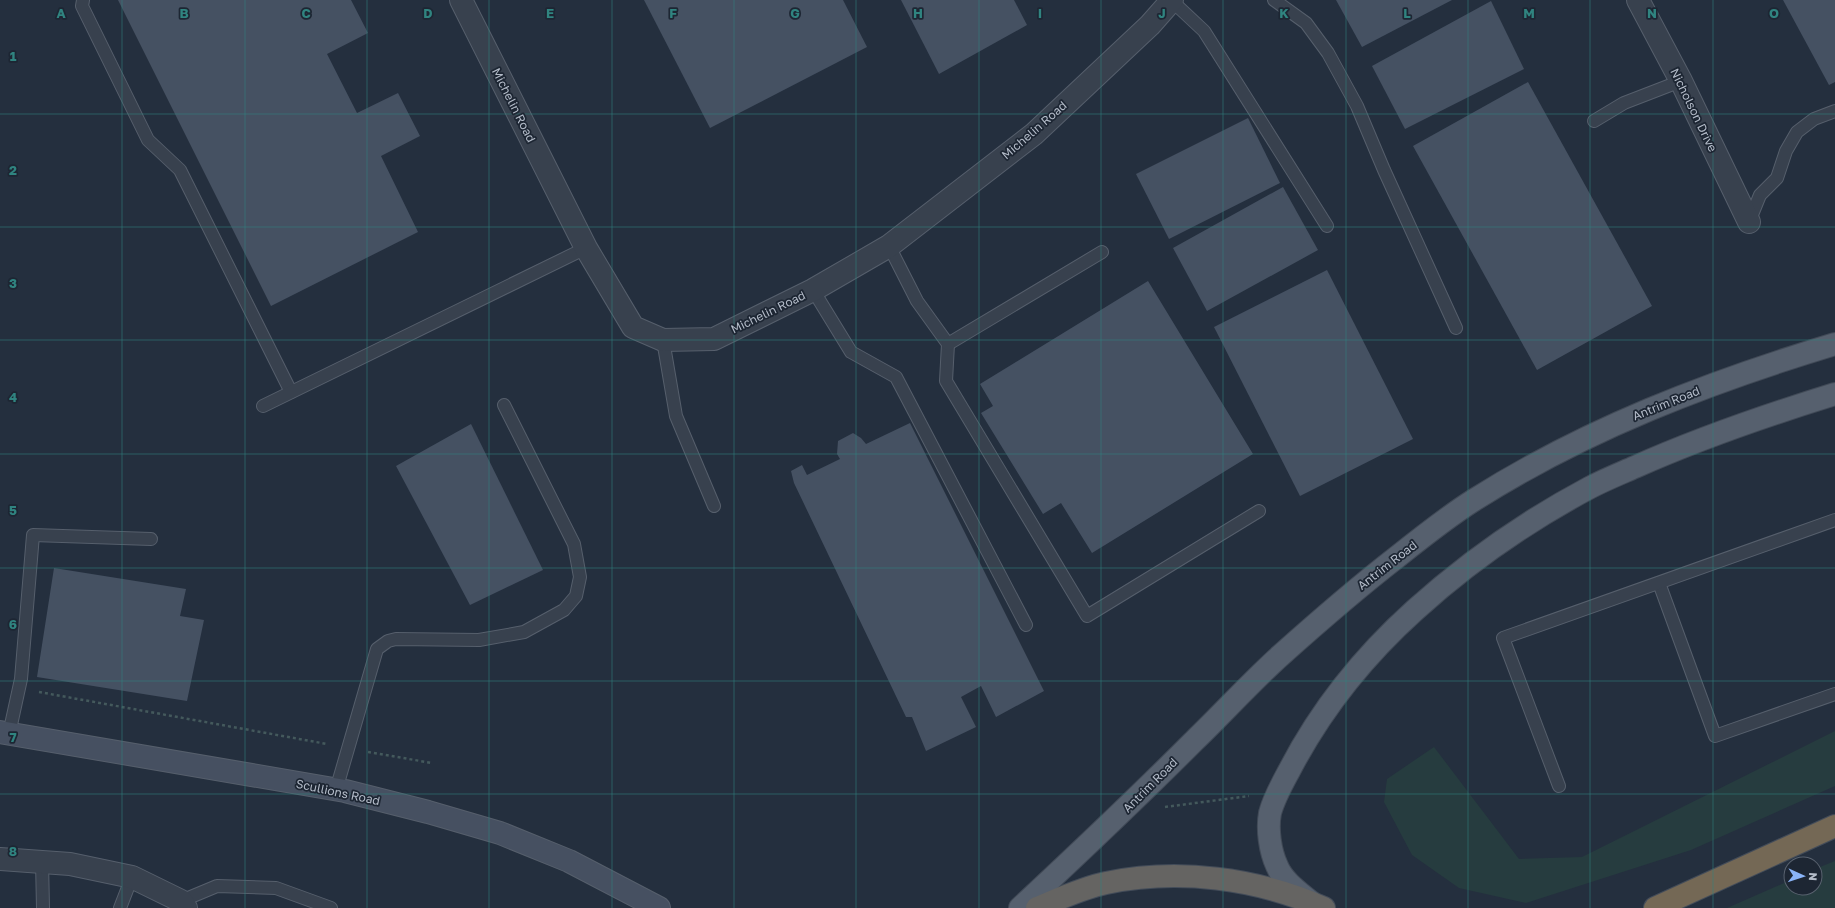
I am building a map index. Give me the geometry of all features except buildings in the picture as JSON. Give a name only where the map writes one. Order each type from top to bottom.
[{"type":"highway","points":[[1655,908],[1835,826]]},
{"type":"highway","points":[[1037,908],[1068,895],[1105,883],[1141,878],[1181,876],[1224,879],[1264,888],[1317,905]]},
{"type":"main road","name":"Antrim Road","points":[[1020,908],[1122,812],[1279,656],[1350,594],[1472,501],[1573,444],[1651,407],[1787,359],[1835,344]]},
{"type":"main road","points":[[1317,905],[1289,883],[1277,866],[1269,838],[1270,813],[1277,793],[1302,746],[1338,696],[1375,650],[1415,610],[1474,562],[1544,513],[1592,486],[1678,448],[1738,426],[1835,394]]},
{"type":"main road","name":"Scullions Road","points":[[5,733],[336,790],[428,812],[500,834],[569,861],[659,908]]},
{"type":"street","name":"Michelin Road","points":[[460,0],[586,248],[633,327],[663,340],[714,339],[813,290],[889,246],[1034,134],[1150,25],[1172,0]]},
{"type":"street","name":"Nicholson Drive","points":[[1638,0],[1681,81],[1749,222]]},
{"type":"street","points":[[0,859],[70,864],[132,877],[184,905]]},
{"type":"lane","points":[[83,0],[82,6],[148,140],[180,170],[291,392]]},
{"type":"lane","points":[[1172,0],[1204,31],[1328,226]]},
{"type":"lane","points":[[1274,0],[1306,24],[1328,53],[1358,106],[1384,170],[1456,328]]},
{"type":"lane","points":[[1594,121],[1624,103],[1681,81]]},
{"type":"lane","points":[[1749,222],[1760,195],[1777,178],[1786,151],[1797,132],[1814,119],[1835,111]]},
{"type":"lane","points":[[889,246],[917,301],[948,344],[946,381],[1087,616],[1259,511]]},
{"type":"lane","points":[[263,406],[586,248]]},
{"type":"lane","points":[[948,344],[1102,252]]},
{"type":"lane","points":[[813,290],[852,352],[896,377],[1026,624]]},
{"type":"lane","points":[[663,340],[676,416],[714,506]]},
{"type":"lane","points":[[336,790],[377,649],[388,641],[396,639],[480,640],[524,632],[564,610],[576,596],[580,577],[574,544],[504,405]]},
{"type":"lane","points":[[1559,786],[1503,638],[1835,520]]},
{"type":"lane","points":[[5,733],[21,679],[33,535],[151,539]]},
{"type":"lane","points":[[1658,583],[1715,736],[1835,694]]},
{"type":"lane","points":[[42,862],[43,908]]},
{"type":"lane","points":[[120,908],[132,877]]},
{"type":"lane","points":[[184,905],[217,886],[276,888],[330,908]]},
{"type":"path","points":[[19,688],[432,763]]},
{"type":"path","points":[[1161,808],[1277,793]]},
{"type":"green space","points":[[1835,731],[1835,786],[1691,850],[1526,903],[1459,888],[1412,855],[1384,802],[1387,779],[1434,747],[1519,859],[1582,857]]},
{"type":"green space","points":[[1835,861],[1835,908],[1727,908],[1783,884],[1783,896],[1823,896],[1823,866]]}]
